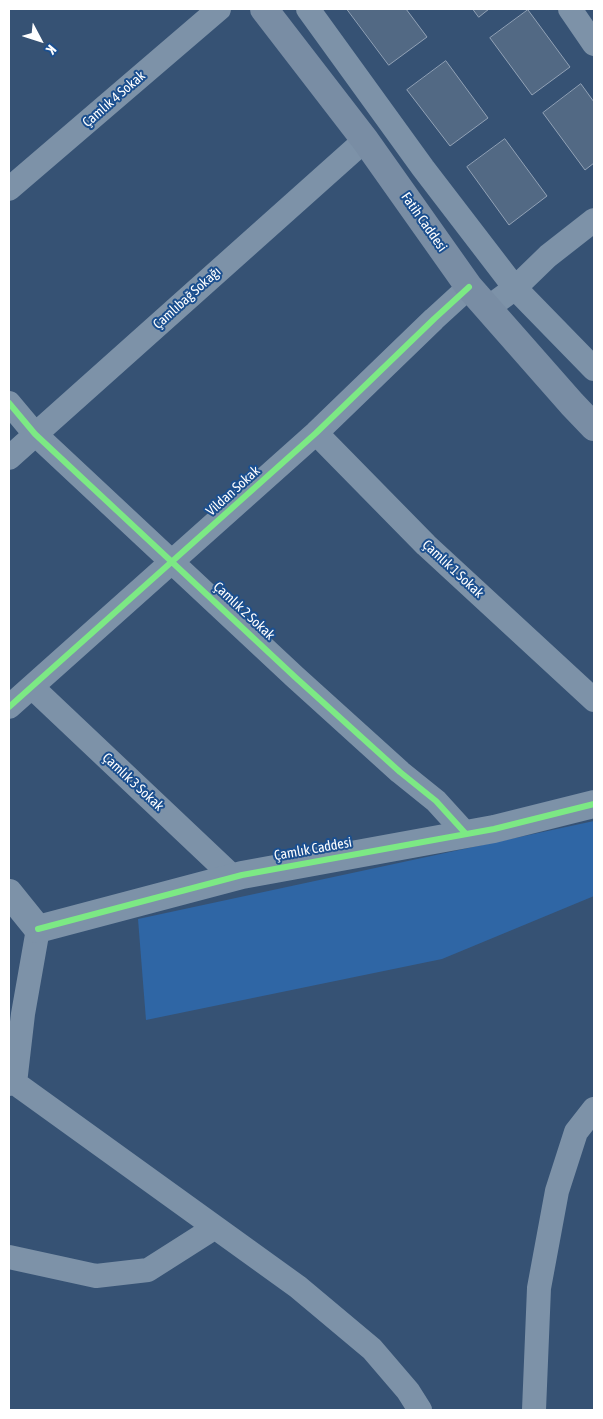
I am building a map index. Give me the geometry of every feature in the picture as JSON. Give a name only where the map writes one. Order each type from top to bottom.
[{"type":"main road","name":"Fatih Caddesi","points":[[264,9],[366,140],[469,287],[594,427]]},
{"type":"street","name":"Çamlık 4 Sokak","points":[[9,189],[219,9]]},
{"type":"street","points":[[308,9],[423,168],[515,288],[594,369]]},
{"type":"street","points":[[570,9],[594,44]]},
{"type":"street","name":"Çamlıbağ Sokağı","points":[[9,458],[366,140]]},
{"type":"street","points":[[488,308],[515,288],[548,256],[594,220]]},
{"type":"street","name":"Vildan Sokak","points":[[9,707],[316,433],[469,287]]},
{"type":"street","name":"Çamlık 2 Sokak","points":[[9,403],[35,434],[295,677],[400,772],[436,801],[466,834]]},
{"type":"street","name":"Çamlık 1 Sokak","points":[[316,433],[426,545],[594,700]]},
{"type":"street","name":"Çamlık 3 Sokak","points":[[32,687],[234,877]]},
{"type":"street","name":"Çamlık Caddesi","points":[[38,929],[234,877],[494,829],[594,804]]},
{"type":"street","points":[[9,893],[38,929],[12,1084],[298,1287],[372,1349],[408,1391],[420,1410]]},
{"type":"street","points":[[534,1410],[538,1288],[557,1191],[576,1132],[594,1109]]},
{"type":"street","points":[[9,1257],[96,1276],[148,1270],[214,1228]]},
{"type":"shaded area","points":[[594,821],[594,896],[442,959],[146,1020],[138,919]]},
{"type":"building","points":[[347,9],[406,9],[427,37],[389,65]]},
{"type":"building","points":[[473,9],[489,9],[479,17]]},
{"type":"building","points":[[528,10],[570,67],[532,95],[490,38]]},
{"type":"building","points":[[446,61],[488,118],[450,146],[407,90]]},
{"type":"building","points":[[581,84],[594,102],[594,163],[585,170],[543,113]]},
{"type":"building","points":[[505,139],[547,196],[509,225],[467,167]]},
{"type":"cycle path","points":[[9,707],[316,433],[469,287]]},
{"type":"cycle path","points":[[9,403],[35,434],[295,677],[400,772],[436,801],[466,834]]},
{"type":"cycle path","points":[[38,929],[242,875],[494,829],[594,804]]}]
